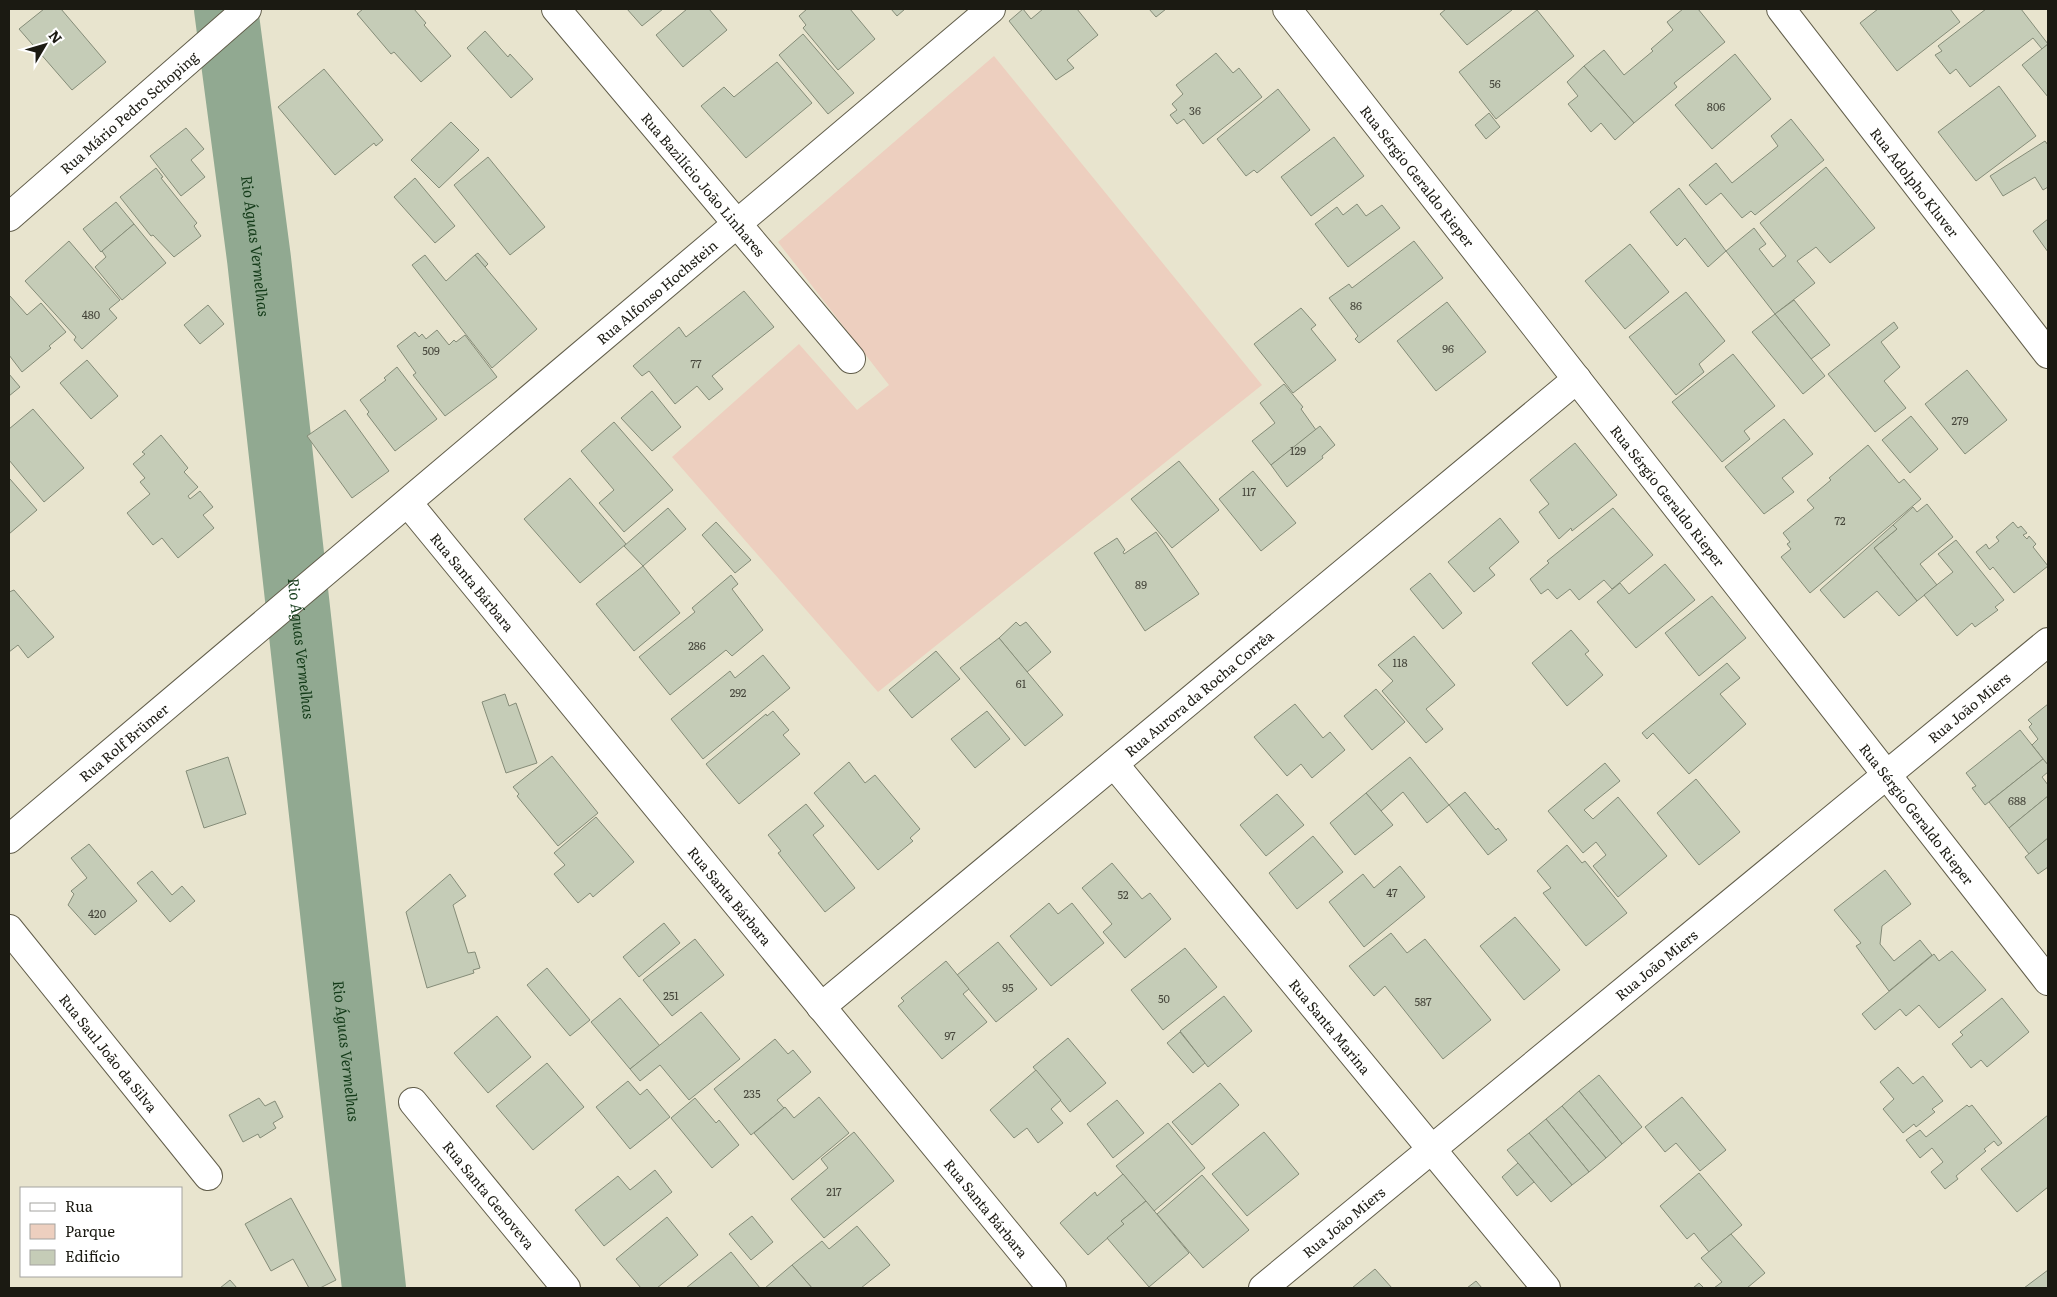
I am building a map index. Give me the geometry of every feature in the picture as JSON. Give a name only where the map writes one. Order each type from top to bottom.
[{"type":"street","name":"Rua Mário Pedro Schoping","points":[[9,217],[247,9]]},
{"type":"street","name":"Rua Bazilício João Linhares","points":[[556,9],[851,359]]},
{"type":"street","name":"Rua Alfonso Hochstein","points":[[322,575],[991,9]]},
{"type":"street","name":"Rua Sérgio Geraldo Rieper","points":[[1287,9],[2048,981]]},
{"type":"street","name":"Rua Adolpho Kluver","points":[[1781,9],[2048,354]]},
{"type":"street","name":"Rua Aurora da Rocha Corrêa","points":[[821,1007],[1577,379]]},
{"type":"street","name":"Rua Santa Bárbara","points":[[408,503],[1052,1288]]},
{"type":"street","name":"Rua Rolf Brümer","points":[[9,839],[322,575]]},
{"type":"street","name":"Rua João Miers","points":[[1262,1288],[2048,642]]},
{"type":"street","name":"Rua Santa Marina","points":[[1114,764],[1546,1288]]},
{"type":"street","name":"Rua Saul João da Silva","points":[[9,930],[208,1176]]},
{"type":"street","name":"Rua Santa Genoveva","points":[[413,1102],[566,1288]]},
{"type":"green space","points":[[994,56],[1262,385],[878,692],[672,457],[799,344],[857,410],[889,385],[778,242]]},
{"type":"building","points":[[44,9],[61,9],[106,62],[72,90],[19,29]]},
{"type":"building","points":[[363,9],[414,9],[426,23],[424,25],[451,56],[421,82],[394,52],[391,54],[357,14]]},
{"type":"building","points":[[627,9],[663,9],[642,26]]},
{"type":"building","points":[[687,9],[709,9],[727,30],[683,67],[656,35]]},
{"type":"building","points":[[807,9],[850,9],[875,39],[838,70],[803,28],[806,25],[799,16]]},
{"type":"building","points":[[891,9],[905,9],[897,16]]},
{"type":"building","points":[[1023,9],[1031,19],[1043,9],[1077,9],[1098,35],[1067,60],[1074,68],[1056,80],[1009,21]]},
{"type":"building","points":[[1149,9],[1166,9],[1156,17]]},
{"type":"building","points":[[1446,9],[1512,10],[1467,45],[1440,14]]},
{"type":"building","points":[[1683,9],[1698,9],[1725,42],[1674,83],[1677,87],[1634,123],[1584,66],[1604,50],[1624,75],[1653,51],[1651,49],[1673,30],[1667,22]]},
{"type":"building","points":[[1878,9],[1950,9],[1960,22],[1897,71],[1860,23]]},
{"type":"building","points":[[1986,9],[2021,9],[2048,44],[2042,49],[2033,38],[1970,87],[1956,69],[1950,74],[1935,55],[1942,51],[1938,46]]},
{"type":"building","points":[[1537,10],[1574,56],[1496,119],[1459,72]]},
{"type":"building","points":[[485,31],[508,57],[510,54],[533,79],[511,98],[467,48]]},
{"type":"building","points":[[803,34],[854,93],[828,114],[779,55]]},
{"type":"building","points":[[2048,44],[2048,97],[2022,65]]},
{"type":"building","points":[[1216,53],[1233,73],[1239,68],[1262,97],[1203,144],[1184,119],[1177,124],[1170,115],[1177,110],[1172,104],[1183,94],[1176,85]]},
{"type":"building","points":[[1735,54],[1771,99],[1712,149],[1675,105]]},
{"type":"building","points":[[777,62],[812,103],[746,158],[701,106],[724,87],[734,97]]},
{"type":"building","points":[[1584,66],[1634,123],[1615,140],[1601,123],[1591,132],[1568,104],[1578,96],[1567,82]]},
{"type":"building","points":[[324,69],[383,140],[376,146],[374,143],[335,175],[278,107]]},
{"type":"building","points":[[1999,86],[2036,136],[1976,181],[1938,132]]},
{"type":"building","points":[[1278,89],[1310,130],[1257,173],[1254,170],[1246,176],[1217,139]]},
{"type":"building","points":[[1489,113],[1500,127],[1486,139],[1475,125]]},
{"type":"building","points":[[1791,119],[1824,160],[1755,215],[1751,211],[1742,218],[1721,193],[1706,205],[1689,185],[1716,163],[1732,183],[1778,146],[1771,136]]},
{"type":"building","points":[[451,122],[479,150],[439,188],[411,160]]},
{"type":"building","points":[[186,128],[204,149],[191,160],[205,177],[181,196],[150,156]]},
{"type":"building","points":[[1334,137],[1364,176],[1311,216],[1281,177]]},
{"type":"building","points":[[2045,141],[2048,145],[2048,187],[2043,190],[2035,177],[2003,196],[1990,176]]},
{"type":"building","points":[[488,157],[545,227],[510,255],[454,185]]},
{"type":"building","points":[[1826,167],[1875,228],[1830,263],[1816,247],[1797,261],[1815,283],[1775,314],[1726,251],[1754,228],[1766,244],[1759,249],[1773,267],[1786,256],[1760,223]]},
{"type":"building","points":[[156,168],[163,177],[161,178],[197,223],[194,226],[201,236],[174,257],[153,235],[151,236],[120,197]]},
{"type":"building","points":[[415,178],[455,226],[435,243],[394,197]]},
{"type":"building","points":[[1679,188],[1726,251],[1708,267],[1685,238],[1677,246],[1650,212]]},
{"type":"building","points":[[116,202],[134,224],[101,252],[83,229]]},
{"type":"building","points":[[1357,204],[1366,216],[1382,205],[1400,228],[1348,267],[1315,224],[1337,207],[1343,215]]},
{"type":"building","points":[[2048,219],[2048,252],[2033,231]]},
{"type":"building","points":[[134,224],[166,263],[122,300],[95,267],[106,257],[102,251]]},
{"type":"building","points":[[69,241],[120,300],[109,309],[117,318],[82,349],[74,340],[76,337],[25,281]]},
{"type":"building","points":[[1414,241],[1443,278],[1359,343],[1355,339],[1358,336],[1329,298],[1349,284],[1352,288]]},
{"type":"building","points":[[1630,244],[1669,292],[1625,329],[1585,281]]},
{"type":"building","points":[[478,253],[488,264],[485,267],[475,255]]},
{"type":"building","points":[[425,255],[446,281],[475,255],[537,329],[492,368],[412,265]]},
{"type":"building","points":[[744,291],[774,327],[712,376],[723,389],[709,400],[697,386],[675,404],[649,371],[642,376],[633,366],[679,327],[686,337]]},
{"type":"building","points":[[1686,292],[1725,341],[1699,364],[1704,372],[1676,395],[1629,337]]},
{"type":"building","points":[[10,296],[27,315],[41,303],[66,332],[49,346],[51,348],[22,372],[9,355]]},
{"type":"building","points":[[1794,300],[1830,345],[1811,359],[1775,314]]},
{"type":"building","points":[[1447,302],[1486,352],[1436,391],[1397,341]]},
{"type":"building","points":[[208,305],[224,324],[200,344],[184,325]]},
{"type":"building","points":[[1301,308],[1316,325],[1311,329],[1336,360],[1293,393],[1254,344]]},
{"type":"building","points":[[1775,314],[1825,376],[1803,394],[1752,332]]},
{"type":"building","points":[[1894,322],[1898,328],[1881,342],[1900,367],[1884,381],[1906,408],[1875,432],[1828,374]]},
{"type":"building","points":[[437,330],[449,345],[454,340],[456,342],[465,335],[497,377],[445,416],[413,375],[416,373],[397,346],[415,332],[419,337],[422,334],[426,339]]},
{"type":"building","points":[[1733,354],[1775,406],[1744,431],[1750,439],[1722,462],[1672,402]]},
{"type":"building","points":[[87,360],[118,396],[91,419],[60,383]]},
{"type":"building","points":[[397,367],[437,419],[395,451],[367,414],[369,412],[360,400],[386,380],[384,378]]},
{"type":"building","points":[[1967,370],[2007,420],[1965,454],[1925,404]]},
{"type":"building","points":[[9,374],[20,387],[9,396]]},
{"type":"building","points":[[1284,384],[1303,407],[1301,409],[1316,430],[1271,465],[1252,441],[1275,423],[1260,403]]},
{"type":"building","points":[[652,391],[681,427],[652,451],[621,418]]},
{"type":"building","points":[[33,409],[84,468],[44,502],[9,460],[9,429]]},
{"type":"building","points":[[345,410],[389,471],[352,498],[307,436]]},
{"type":"building","points":[[1911,416],[1938,449],[1910,473],[1882,440]]},
{"type":"building","points":[[1784,419],[1813,454],[1782,478],[1794,492],[1764,514],[1725,467]]},
{"type":"building","points":[[614,422],[673,490],[624,532],[599,503],[614,490],[581,451]]},
{"type":"building","points":[[1320,426],[1335,445],[1322,456],[1323,458],[1287,487],[1271,465]]},
{"type":"building","points":[[161,435],[188,468],[184,472],[198,487],[188,496],[190,499],[200,491],[213,507],[203,515],[214,528],[178,558],[162,538],[153,545],[127,513],[150,494],[140,482],[145,478],[133,464],[145,454],[142,452]]},
{"type":"building","points":[[1575,443],[1617,495],[1572,531],[1571,528],[1559,539],[1539,512],[1549,504],[1530,480]]},
{"type":"building","points":[[1868,445],[1899,483],[1904,479],[1921,499],[1810,593],[1781,557],[1791,549],[1787,544],[1790,542],[1783,533],[1814,508],[1807,500],[1831,480],[1829,478]]},
{"type":"building","points":[[1179,461],[1219,510],[1172,548],[1131,499]]},
{"type":"building","points":[[1253,471],[1296,523],[1261,551],[1219,499]]},
{"type":"building","points":[[570,478],[626,544],[580,583],[524,519]]},
{"type":"building","points":[[10,479],[37,510],[9,534],[9,481]]},
{"type":"building","points":[[1927,504],[1953,537],[1920,564],[1937,585],[1917,601],[1874,548],[1897,529],[1893,525],[1913,507],[1917,512]]},
{"type":"building","points":[[668,508],[686,529],[643,566],[624,546]]},
{"type":"building","points":[[1613,508],[1653,555],[1612,589],[1604,580],[1579,600],[1570,589],[1557,599],[1548,589],[1541,594],[1530,579],[1549,563],[1547,561]]},
{"type":"building","points":[[1500,518],[1519,542],[1489,568],[1495,575],[1474,592],[1448,562]]},
{"type":"building","points":[[716,522],[751,560],[735,573],[702,535]]},
{"type":"building","points":[[2013,522],[2018,528],[2021,526],[2027,533],[2023,535],[2027,539],[2029,536],[2036,544],[2033,547],[2048,566],[2014,593],[1993,567],[1990,570],[1976,552],[1986,544],[1989,549],[1999,541],[1996,537]]},
{"type":"building","points":[[1893,525],[1897,529],[1874,548],[1917,601],[1899,616],[1877,591],[1844,618],[1820,590]]},
{"type":"building","points":[[1156,532],[1199,594],[1145,631],[1094,553],[1117,538],[1125,550],[1124,554]]},
{"type":"building","points":[[1956,540],[2004,600],[1995,607],[1998,610],[1975,627],[1972,623],[1957,636],[1924,595],[1953,572],[1938,554]]},
{"type":"building","points":[[1665,564],[1695,600],[1636,648],[1597,602],[1620,583],[1629,594]]},
{"type":"building","points":[[643,566],[680,613],[634,651],[596,604]]},
{"type":"building","points":[[1430,573],[1462,613],[1443,629],[1410,589]]},
{"type":"building","points":[[731,575],[738,584],[732,589],[763,630],[732,656],[726,650],[670,695],[639,657],[695,612],[692,608]]},
{"type":"building","points":[[14,590],[54,637],[28,658],[18,645],[9,652],[9,592]]},
{"type":"building","points":[[1712,596],[1746,638],[1699,676],[1665,633]]},
{"type":"building","points":[[1016,622],[1020,626],[1026,622],[1051,652],[1027,672],[999,638]]},
{"type":"building","points":[[1571,630],[1589,651],[1585,654],[1603,675],[1567,706],[1532,663]]},
{"type":"building","points":[[1414,636],[1455,685],[1426,709],[1443,729],[1426,743],[1382,691],[1393,681],[1378,665]]},
{"type":"building","points":[[999,638],[1063,715],[1025,746],[960,668]]},
{"type":"building","points":[[936,651],[960,679],[912,718],[889,690]]},
{"type":"building","points":[[763,655],[790,688],[703,759],[671,719],[730,671],[735,678]]},
{"type":"building","points":[[1727,663],[1740,678],[1720,694],[1746,724],[1689,774],[1653,733],[1647,739],[1642,733]]},
{"type":"building","points":[[1376,689],[1405,722],[1372,750],[1344,716]]},
{"type":"building","points":[[505,694],[509,706],[516,703],[537,763],[506,773],[482,702]]},
{"type":"building","points":[[1295,704],[1323,738],[1330,732],[1345,750],[1312,778],[1301,764],[1287,776],[1254,737]]},
{"type":"building","points":[[2048,704],[2048,765],[2032,745],[2038,739],[2029,727],[2032,724],[2028,720]]},
{"type":"building","points":[[773,711],[789,730],[783,735],[800,754],[739,804],[706,764],[766,714],[767,716]]},
{"type":"building","points":[[987,711],[1010,739],[975,768],[951,739]]},
{"type":"building","points":[[2020,730],[2043,759],[1985,805],[1972,788],[1976,786],[1966,773]]},
{"type":"building","points":[[552,756],[598,813],[558,846],[517,796],[519,794],[513,787]]},
{"type":"building","points":[[228,757],[246,814],[204,828],[186,771]]},
{"type":"building","points":[[1410,757],[1449,805],[1427,823],[1403,792],[1381,811],[1366,793]]},
{"type":"building","points":[[2043,759],[2048,765],[2048,772],[2042,777],[2048,785],[2048,796],[2009,828],[1989,802]]},
{"type":"building","points":[[849,762],[865,783],[875,775],[920,829],[910,838],[913,841],[878,870],[814,793]]},
{"type":"building","points":[[1605,763],[1620,781],[1584,810],[1593,819],[1618,797],[1667,856],[1618,897],[1593,866],[1606,855],[1596,842],[1583,853],[1548,811]]},
{"type":"building","points":[[1696,779],[1740,832],[1699,865],[1657,813]]},
{"type":"building","points":[[1465,792],[1496,830],[1498,828],[1507,840],[1488,855],[1449,805]]},
{"type":"building","points":[[1366,793],[1393,825],[1355,855],[1330,823]]},
{"type":"building","points":[[1277,794],[1304,825],[1266,856],[1240,825]]},
{"type":"building","points":[[2048,796],[2048,838],[2029,854],[2009,828]]},
{"type":"building","points":[[806,804],[824,826],[813,835],[855,888],[825,912],[778,853],[781,851],[768,835]]},
{"type":"building","points":[[596,817],[634,862],[593,897],[590,893],[578,903],[554,874],[565,865],[554,853]]},
{"type":"building","points":[[1313,836],[1343,872],[1297,909],[1269,873]]},
{"type":"building","points":[[2048,838],[2048,867],[2038,874],[2025,857]]},
{"type":"building","points":[[89,844],[137,901],[95,935],[68,905],[74,894],[71,891],[87,878],[71,858]]},
{"type":"building","points":[[1567,845],[1582,863],[1585,861],[1627,913],[1586,946],[1543,893],[1551,888],[1537,871]]},
{"type":"building","points":[[1112,863],[1142,899],[1150,893],[1171,919],[1125,958],[1103,932],[1112,924],[1082,888]]},
{"type":"building","points":[[1400,866],[1425,897],[1364,947],[1329,902],[1363,874],[1374,888]]},
{"type":"building","points":[[1885,870],[1911,904],[1882,926],[1880,944],[1894,961],[1920,940],[1932,955],[1889,991],[1856,946],[1861,943],[1834,910]]},
{"type":"building","points":[[152,871],[172,895],[182,886],[195,901],[170,922],[137,883]]},
{"type":"building","points":[[450,874],[466,896],[453,905],[468,953],[475,952],[480,968],[473,970],[474,973],[427,988],[406,912]]},
{"type":"building","points":[[1049,903],[1058,914],[1072,903],[1104,943],[1051,986],[1010,936]]},
{"type":"building","points":[[1515,917],[1560,970],[1524,1000],[1480,946]]},
{"type":"building","points":[[664,923],[680,943],[639,977],[623,957]]},
{"type":"building","points":[[1391,933],[1407,953],[1425,939],[1491,1020],[1443,1059],[1385,986],[1374,996],[1349,966]]},
{"type":"building","points":[[695,939],[724,975],[672,1016],[643,980]]},
{"type":"building","points":[[998,942],[1037,989],[996,1022],[957,975]]},
{"type":"building","points":[[1185,948],[1217,987],[1163,1030],[1131,990]]},
{"type":"building","points":[[1952,951],[1986,990],[1939,1028],[1919,1005],[1906,1016],[1900,1009],[1875,1030],[1862,1014],[1934,954],[1939,961]]},
{"type":"building","points":[[946,961],[969,989],[963,994],[987,1022],[942,1059],[898,1006],[904,1001],[901,998]]},
{"type":"building","points":[[547,968],[590,1020],[570,1036],[527,985]]},
{"type":"building","points":[[1224,996],[1252,1031],[1208,1067],[1180,1031]]},
{"type":"building","points":[[620,998],[660,1046],[630,1069],[591,1022]]},
{"type":"building","points":[[2002,998],[2029,1032],[1987,1067],[1981,1060],[1971,1068],[1952,1044],[1963,1035],[1960,1032]]},
{"type":"building","points":[[701,1012],[740,1059],[689,1100],[660,1065],[640,1081],[630,1069]]},
{"type":"building","points":[[497,1016],[531,1057],[488,1093],[454,1053]]},
{"type":"building","points":[[1180,1032],[1205,1063],[1193,1073],[1167,1043]]},
{"type":"building","points":[[1068,1038],[1106,1083],[1070,1112],[1033,1067]]},
{"type":"building","points":[[775,1039],[788,1054],[793,1050],[811,1072],[777,1100],[784,1108],[751,1135],[714,1089]]},
{"type":"building","points":[[547,1063],[584,1107],[533,1150],[496,1106]]},
{"type":"building","points":[[1898,1067],[1913,1084],[1923,1076],[1943,1101],[1932,1109],[1935,1112],[1916,1127],[1914,1124],[1903,1133],[1883,1109],[1894,1099],[1880,1082]]},
{"type":"building","points":[[1036,1070],[1061,1100],[1051,1109],[1063,1123],[1038,1143],[1027,1128],[1014,1138],[990,1110]]},
{"type":"building","points":[[1599,1075],[1642,1127],[1622,1144],[1579,1091]]},
{"type":"building","points":[[628,1081],[640,1095],[647,1089],[670,1117],[630,1149],[596,1107]]},
{"type":"building","points":[[1220,1083],[1239,1105],[1192,1145],[1172,1122]]},
{"type":"building","points":[[1579,1091],[1622,1144],[1606,1158],[1562,1106]]},
{"type":"building","points":[[819,1097],[849,1133],[793,1180],[754,1133],[785,1107],[794,1118]]},
{"type":"building","points":[[1682,1097],[1726,1150],[1700,1171],[1676,1143],[1665,1152],[1645,1127]]},
{"type":"building","points":[[259,1098],[265,1106],[275,1101],[283,1117],[273,1123],[276,1128],[260,1138],[258,1134],[243,1142],[229,1115]]},
{"type":"building","points":[[695,1098],[716,1123],[719,1120],[739,1145],[712,1168],[671,1118]]},
{"type":"building","points":[[1117,1100],[1144,1133],[1113,1158],[1087,1124]]},
{"type":"building","points":[[1967,1105],[1969,1107],[1972,1105],[2002,1143],[1998,1146],[1994,1141],[1984,1149],[1986,1151],[1956,1176],[1958,1179],[1945,1189],[1931,1172],[1943,1162],[1932,1148],[1920,1158],[1906,1140],[1920,1130],[1926,1137]]},
{"type":"building","points":[[1562,1106],[1606,1158],[1589,1172],[1546,1119]]},
{"type":"building","points":[[2048,1115],[2048,1187],[2017,1212],[1981,1169]]},
{"type":"building","points":[[1546,1119],[1589,1172],[1572,1185],[1529,1133]]},
{"type":"building","points":[[1168,1123],[1205,1168],[1154,1211],[1116,1166]]},
{"type":"building","points":[[854,1132],[894,1181],[824,1238],[791,1199],[828,1168],[821,1159]]},
{"type":"building","points":[[1264,1132],[1299,1174],[1247,1216],[1212,1174]]},
{"type":"building","points":[[1529,1133],[1572,1185],[1551,1202],[1507,1150]]},
{"type":"building","points":[[1518,1163],[1534,1182],[1517,1196],[1502,1177]]},
{"type":"building","points":[[655,1170],[672,1192],[604,1246],[575,1210],[618,1176],[630,1190]]},
{"type":"building","points":[[1699,1173],[1742,1225],[1709,1252],[1694,1233],[1687,1239],[1660,1206]]},
{"type":"building","points":[[1123,1174],[1146,1201],[1121,1221],[1124,1224],[1088,1255],[1060,1223],[1095,1192],[1097,1196]]},
{"type":"building","points":[[1202,1175],[1249,1230],[1203,1268],[1157,1214]]},
{"type":"building","points":[[291,1198],[336,1280],[320,1288],[309,1288],[293,1259],[271,1271],[245,1224]]},
{"type":"building","points":[[1146,1201],[1189,1253],[1149,1287],[1107,1238],[1124,1224],[1121,1221]]},
{"type":"building","points":[[752,1216],[773,1242],[751,1260],[729,1234]]},
{"type":"building","points":[[667,1217],[698,1255],[657,1288],[641,1288],[616,1259]]},
{"type":"building","points":[[857,1226],[890,1265],[861,1288],[812,1288],[792,1265],[822,1241],[829,1249]]},
{"type":"building","points":[[1731,1234],[1765,1273],[1747,1288],[1714,1288],[1722,1282],[1701,1258]]},
{"type":"building","points":[[731,1252],[760,1288],[686,1288]]},
{"type":"building","points":[[792,1265],[812,1288],[765,1288]]},
{"type":"building","points":[[1375,1269],[1392,1288],[1352,1288]]},
{"type":"building","points":[[2048,1270],[2048,1288],[2024,1288]]},
{"type":"building","points":[[230,1280],[237,1288],[220,1288]]},
{"type":"building","points":[[1476,1281],[1482,1288],[1467,1288]]},
{"type":"building","points":[[1699,1283],[1704,1288],[1693,1288]]},
{"type":"waterway","name":"Rio Águas Vermelhas","points":[[226,9],[259,259],[374,1288]]}]
